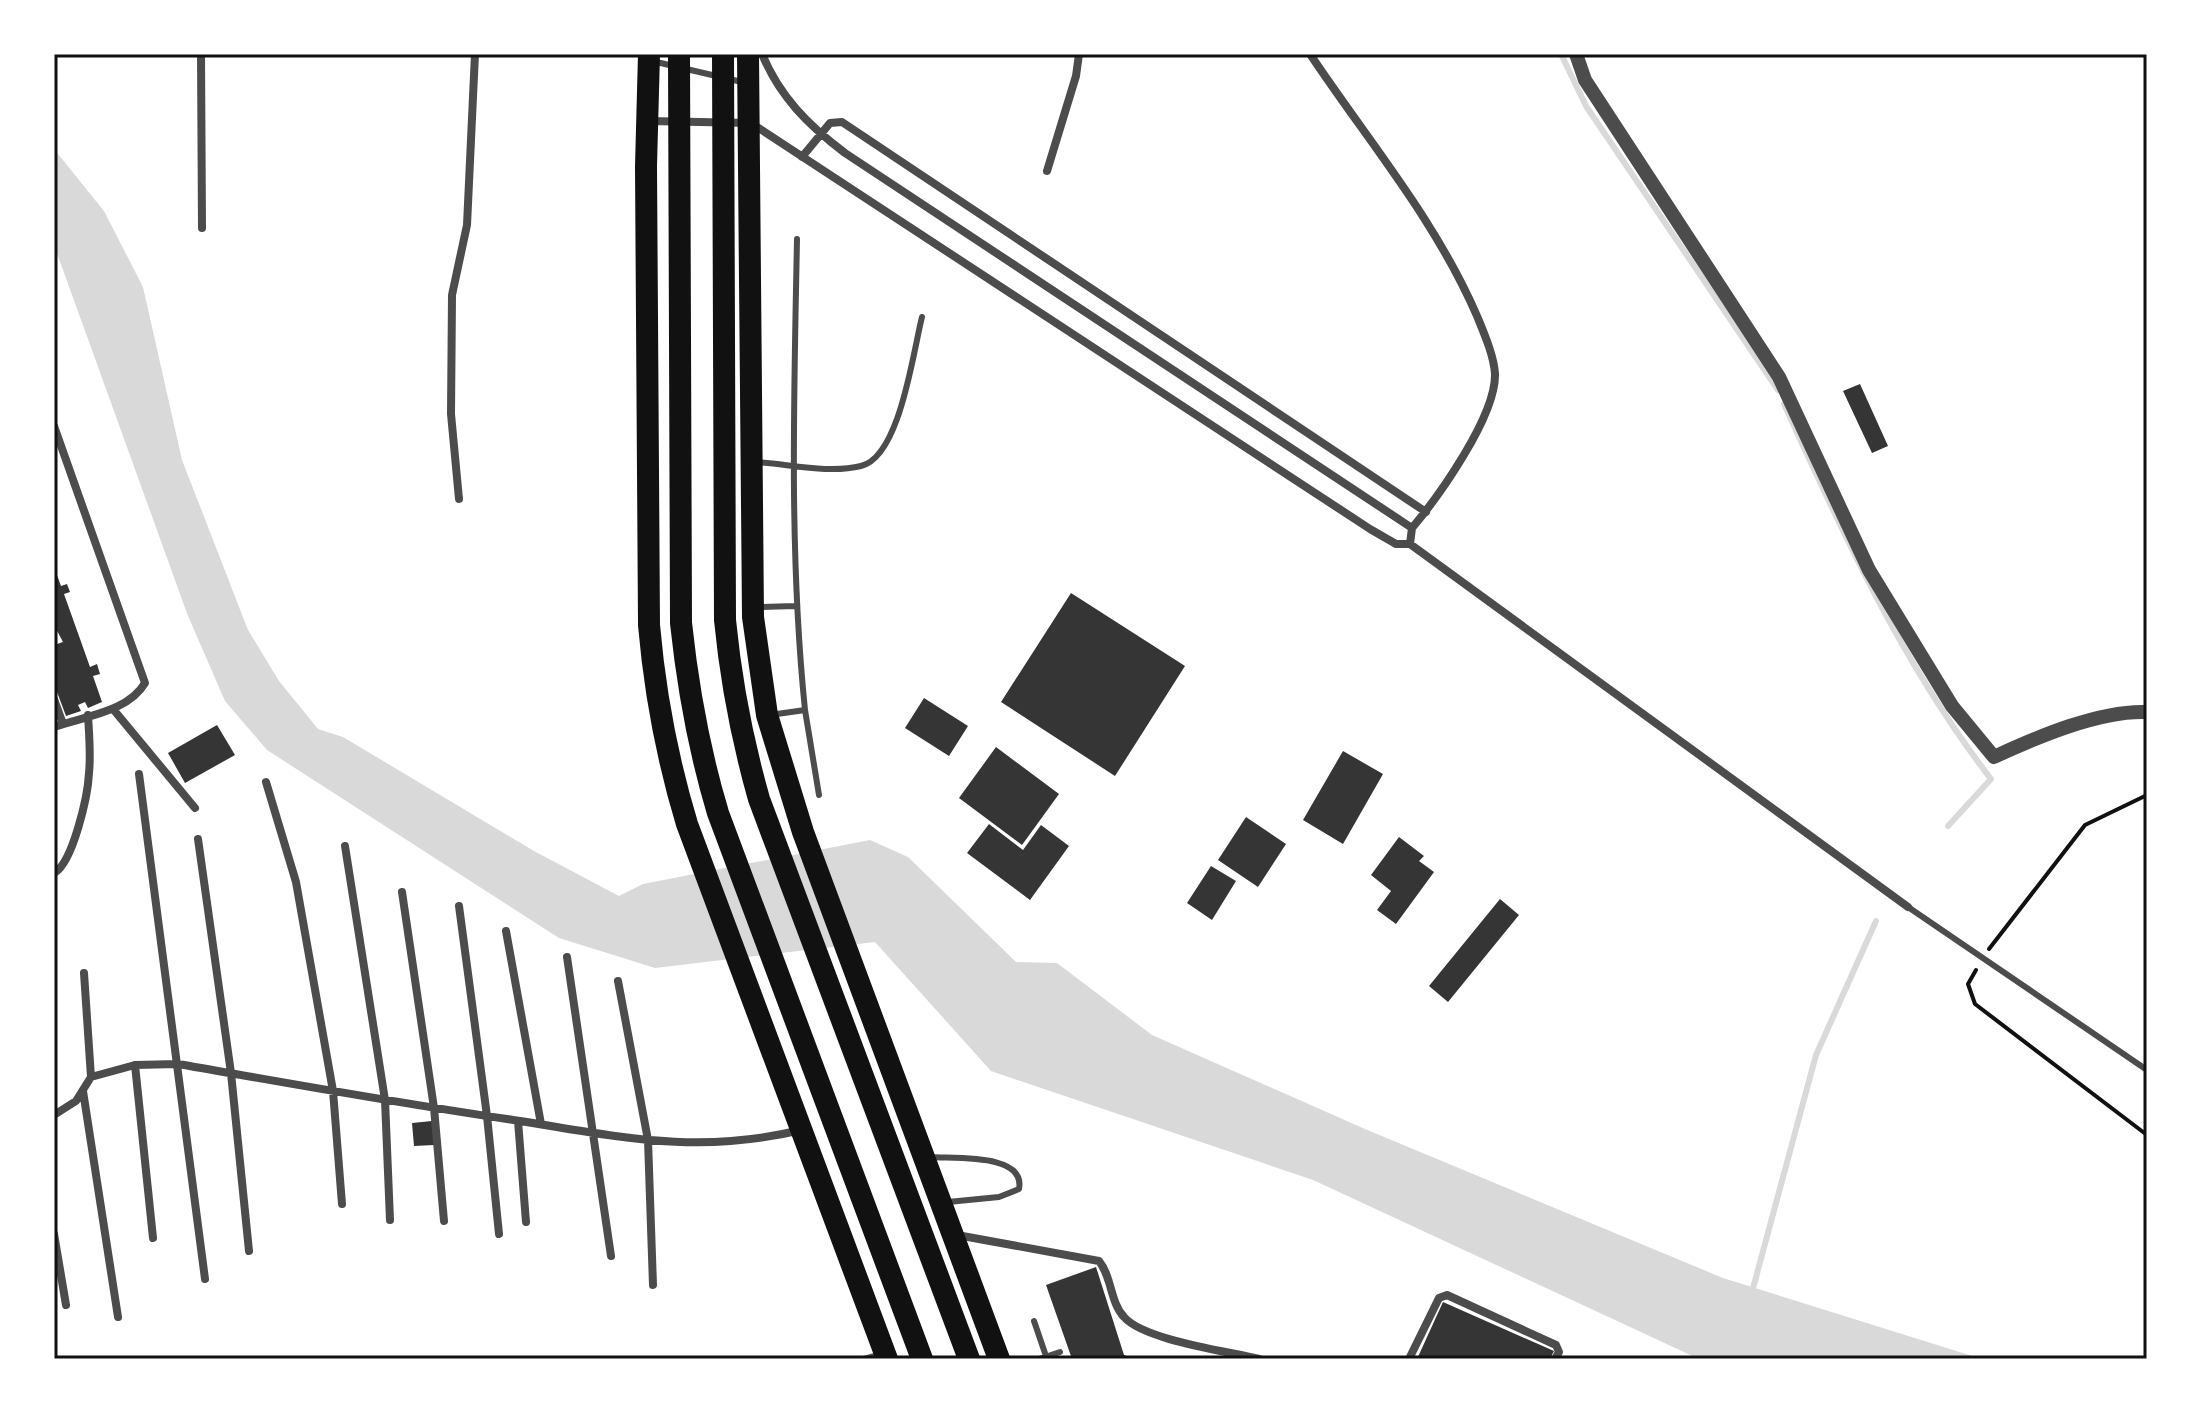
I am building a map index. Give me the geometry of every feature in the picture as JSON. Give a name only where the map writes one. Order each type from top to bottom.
[{"type":"highway","points":[[679,54],[681,623],[699,751],[718,813],[922,1359]]},
{"type":"highway","points":[[723,54],[725,620],[739,726],[759,799],[969,1359]]},
{"type":"highway","points":[[748,54],[753,607],[759,679],[803,832],[999,1359]]},
{"type":"highway","points":[[647,56],[649,625],[655,694],[667,758],[687,824],[802,1130],[879,1357]]},
{"type":"street","points":[[201,54],[202,228]]},
{"type":"street","points":[[459,499],[451,414],[452,295],[467,225],[475,54]]},
{"type":"street","points":[[762,54],[784,97],[819,133],[1082,313],[1412,528]]},
{"type":"street","points":[[1047,171],[1076,76],[1079,54]]},
{"type":"street","points":[[1310,54],[1421,209],[1466,292],[1485,335],[1495,375],[1485,417],[1426,512],[1412,528],[1410,544]]},
{"type":"street","points":[[1576,54],[1585,80],[1779,377],[1869,570],[1952,706],[1994,757],[2029,741],[2125,711],[2147,712]]},
{"type":"street","points":[[646,121],[751,123],[1370,529],[1396,544],[1410,544],[1908,907]]},
{"type":"street","points":[[802,157],[830,123],[842,122],[1426,512]]},
{"type":"street","points":[[54,426],[145,683],[139,694],[113,709],[59,726],[54,699]]},
{"type":"street","points":[[113,709],[195,808]]},
{"type":"street","points":[[54,873],[61,869],[74,841],[90,775],[88,715]]},
{"type":"street","points":[[139,774],[205,1279]]},
{"type":"street","points":[[266,782],[296,882],[333,1091],[342,1204]]},
{"type":"street","points":[[198,839],[231,1073],[249,1251]]},
{"type":"street","points":[[345,846],[385,1100],[390,1220]]},
{"type":"street","points":[[402,892],[434,1108],[444,1221]]},
{"type":"street","points":[[459,906],[499,1234]]},
{"type":"street","points":[[506,931],[541,1124]]},
{"type":"street","points":[[567,957],[611,1256]]},
{"type":"street","points":[[54,1115],[76,1101],[91,1077],[84,973]]},
{"type":"street","points":[[618,981],[648,1140],[653,1285]]},
{"type":"street","points":[[91,1077],[135,1065],[178,1064],[541,1124],[595,1136],[648,1140],[713,1144],[753,1141],[802,1130]]},
{"type":"street","points":[[135,1065],[153,1238]]},
{"type":"street","points":[[83,1090],[94,1140],[118,1317]]},
{"type":"street","points":[[518,1121],[526,1222]]},
{"type":"street","points":[[54,1234],[66,1305]]},
{"type":"street","points":[[952,1234],[1099,1261],[1108,1272],[1123,1316],[1141,1330],[1259,1359]]},
{"type":"street","points":[[1409,1359],[1439,1298],[1447,1295],[1556,1345],[1559,1352],[1555,1359]]},
{"type":"lane","points":[[647,56],[748,83]]},
{"type":"lane","points":[[797,239],[793,464],[795,606],[805,710],[819,795]]},
{"type":"lane","points":[[753,461],[861,466],[877,459],[896,425],[922,317]]},
{"type":"lane","points":[[753,607],[795,606]]},
{"type":"lane","points":[[767,715],[805,710]]},
{"type":"lane","points":[[1908,907],[2147,1070]]},
{"type":"lane","points":[[923,1156],[1001,1163],[1014,1169],[1020,1181],[1019,1189],[1008,1195],[941,1203]]},
{"type":"lane","points":[[1034,1321],[1044,1358],[1060,1352]]},
{"type":"path","points":[[2147,795],[2085,825],[1982,957],[1968,984],[1975,1004],[2147,1135]]},
{"type":"shaded area","points":[[54,149],[104,211],[143,287],[182,460],[248,630],[279,681],[318,729],[343,737],[534,851],[619,896],[643,884],[870,840],[908,857],[1016,962],[1057,963],[1152,1035],[1365,1129],[1723,1278],[1982,1359],[1699,1359],[1313,1180],[991,1071],[875,942],[655,968],[559,938],[267,750],[225,701],[188,616],[54,245]]},
{"type":"building","points":[[1860,384],[1888,446],[1872,453],[1843,391]]},
{"type":"building","points":[[54,567],[61,586],[67,584],[70,592],[64,594],[90,667],[97,664],[100,674],[93,676],[102,702],[88,708],[85,702],[78,705],[81,711],[66,716],[54,684],[54,637],[57,644],[63,642],[54,625]]},
{"type":"building","points":[[1071,593],[1185,666],[1115,776],[1001,702]]},
{"type":"building","points":[[924,698],[968,726],[949,756],[905,728]]},
{"type":"building","points":[[217,725],[235,755],[185,783],[168,753]]},
{"type":"building","points":[[996,747],[1059,794],[1022,845],[959,798]]},
{"type":"building","points":[[1343,751],[1383,774],[1343,844],[1303,820]]},
{"type":"building","points":[[1246,817],[1286,844],[1258,887],[1218,860]]},
{"type":"building","points":[[989,824],[1023,850],[1041,825],[1069,846],[1030,900],[967,853]]},
{"type":"building","points":[[1399,837],[1424,856],[1419,861],[1434,872],[1396,924],[1377,910],[1391,891],[1371,875]]},
{"type":"building","points":[[1211,866],[1236,881],[1212,920],[1187,903]]},
{"type":"building","points":[[1500,899],[1519,915],[1448,1002],[1429,986]]},
{"type":"building","points":[[432,1121],[434,1145],[414,1146],[412,1123]]},
{"type":"building","points":[[1096,1267],[1124,1355],[1136,1359],[1072,1359],[1046,1285]]},
{"type":"building","points":[[1443,1302],[1554,1351],[1550,1359],[1417,1359]]},
{"type":"waterway","points":[[1561,54],[1586,106],[1778,390]]},
{"type":"waterway","points":[[1784,404],[1852,550],[1902,645],[1991,779],[1948,826]]},
{"type":"waterway","points":[[1752,1292],[1816,1055],[1876,921]]}]
